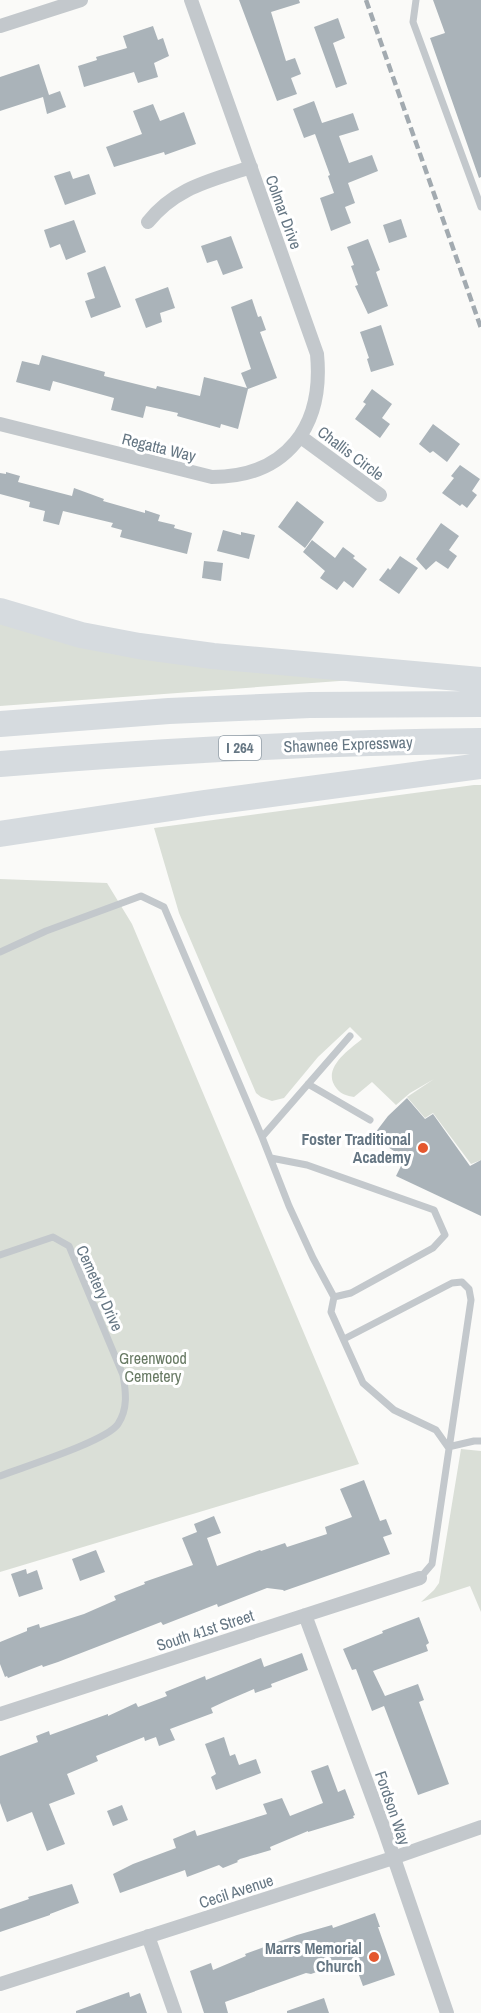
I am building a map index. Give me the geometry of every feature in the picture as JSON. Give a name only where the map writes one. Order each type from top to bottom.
[{"type":"highway","points":[[0,611],[81,634],[213,657],[481,680]]},
{"type":"highway","points":[[0,724],[169,711],[298,705],[481,704]]},
{"type":"highway","name":"Shawnee Expressway","points":[[0,764],[136,753],[279,746],[481,741]]},
{"type":"highway","points":[[0,834],[481,766]]},
{"type":"street","points":[[0,26],[81,0]]},
{"type":"street","name":"Colmar Drive","points":[[191,0],[317,354],[319,376],[316,400],[302,437]]},
{"type":"street","points":[[148,222],[161,206],[178,194],[251,167]]},
{"type":"street","name":"Regatta Way","points":[[0,424],[212,477],[228,477],[259,469],[279,457],[302,437]]},
{"type":"street","name":"Challis Circle","points":[[302,437],[380,495]]},
{"type":"street","name":"South 41st Street","points":[[0,1714],[420,1578]]},
{"type":"street","name":"Fordson Way","points":[[305,1615],[384,1829],[447,2013]]},
{"type":"street","name":"Cecil Avenue","points":[[0,1984],[393,1858],[481,1827]]},
{"type":"street","points":[[148,1936],[175,2013]]},
{"type":"lane","points":[[416,0],[413,22],[481,207]]},
{"type":"lane","points":[[0,952],[46,931],[141,896],[164,907],[271,1158],[289,1206],[334,1297],[331,1312],[363,1383],[394,1410],[436,1430],[448,1447]]},
{"type":"lane","points":[[262,1137],[350,1036]]},
{"type":"lane","points":[[308,1084],[370,1120]]},
{"type":"lane","points":[[271,1158],[307,1165],[434,1210],[445,1235],[433,1248],[351,1293],[334,1297]]},
{"type":"lane","name":"Cemetery Drive","points":[[0,1255],[53,1236],[69,1246],[123,1375],[126,1396],[124,1413],[117,1427],[100,1438],[0,1476]]},
{"type":"lane","points":[[344,1340],[452,1283],[462,1282],[470,1288],[471,1300],[432,1564],[420,1578]]},
{"type":"lane","points":[[448,1447],[481,1441]]},
{"type":"green space","points":[[0,622],[353,680],[0,706]]},
{"type":"green space","points":[[481,785],[481,1160],[471,1164],[433,1113],[425,1118],[407,1097],[434,1079],[410,1093],[396,1105],[372,1082],[354,1097],[337,1089],[333,1082],[334,1067],[344,1054],[362,1039],[350,1027],[318,1057],[284,1098],[272,1101],[256,1093],[179,913],[154,828]]},
{"type":"green space","name":"Greenwood Cemetery","points":[[0,879],[107,883],[132,924],[359,1464],[0,1572]]},
{"type":"green space","points":[[461,1449],[481,1451],[481,1612],[470,1586],[421,1602],[439,1583]]},
{"type":"building","points":[[239,0],[299,0],[300,3],[271,12],[286,61],[295,58],[301,74],[291,78],[297,94],[277,101]]},
{"type":"building","points":[[433,0],[481,0],[481,177],[479,178],[430,38],[445,33]]},
{"type":"building","points":[[338,18],[345,38],[333,43],[347,84],[336,88],[314,27]]},
{"type":"building","points":[[153,26],[158,40],[163,38],[169,56],[154,63],[158,77],[138,83],[134,72],[84,87],[78,66],[97,60],[96,57],[127,48],[123,36]]},
{"type":"building","points":[[39,64],[49,95],[60,91],[66,107],[47,114],[43,97],[0,111],[0,77]]},
{"type":"building","points":[[314,101],[322,123],[353,113],[359,130],[339,136],[349,163],[372,155],[378,171],[348,183],[355,203],[345,207],[351,223],[331,231],[320,198],[334,193],[328,176],[330,175],[315,134],[304,138],[293,109]]},
{"type":"building","points":[[153,104],[160,121],[184,112],[196,144],[165,155],[164,152],[114,167],[106,147],[142,134],[133,111]]},
{"type":"building","points":[[70,171],[73,179],[89,174],[96,194],[65,205],[54,176]]},
{"type":"building","points":[[401,219],[407,237],[389,243],[383,225]]},
{"type":"building","points":[[74,220],[86,252],[66,260],[60,244],[50,248],[44,230]]},
{"type":"building","points":[[231,236],[243,268],[223,275],[217,260],[207,263],[201,246]]},
{"type":"building","points":[[368,239],[380,270],[376,272],[388,306],[368,314],[355,286],[358,285],[351,266],[354,265],[347,247]]},
{"type":"building","points":[[105,266],[121,307],[91,318],[85,301],[95,298],[87,273]]},
{"type":"building","points":[[168,287],[175,308],[160,313],[162,322],[146,328],[135,299]]},
{"type":"building","points":[[252,299],[258,317],[261,316],[266,330],[260,332],[277,378],[248,389],[238,429],[221,424],[220,428],[177,416],[178,413],[146,406],[143,418],[111,410],[114,398],[53,381],[50,391],[16,382],[22,361],[39,365],[42,355],[105,372],[104,376],[156,389],[157,386],[200,396],[204,377],[247,388],[241,373],[251,369],[231,307]]},
{"type":"building","points":[[381,325],[394,365],[371,372],[360,332]]},
{"type":"building","points":[[372,389],[392,404],[382,418],[390,424],[380,438],[355,419],[366,404],[363,402]]},
{"type":"building","points":[[433,424],[460,444],[447,462],[419,444]]},
{"type":"building","points":[[460,465],[480,479],[472,491],[477,495],[467,508],[462,504],[460,506],[442,493],[454,478],[451,476]]},
{"type":"building","points":[[6,472],[20,476],[18,482],[72,496],[74,488],[104,499],[103,501],[160,515],[158,521],[175,525],[174,528],[192,533],[187,554],[120,537],[122,530],[111,527],[113,523],[63,511],[59,525],[43,521],[45,511],[29,507],[30,502],[0,494],[0,473],[6,474]]},
{"type":"building","points":[[297,501],[324,522],[305,548],[278,527]]},
{"type":"building","points":[[441,523],[459,536],[449,550],[457,556],[448,569],[436,561],[426,570],[416,559]]},
{"type":"building","points":[[223,530],[241,535],[241,532],[255,535],[249,559],[217,551]]},
{"type":"building","points":[[312,540],[335,558],[343,547],[367,569],[353,588],[344,581],[337,590],[320,578],[325,571],[303,552]]},
{"type":"building","points":[[400,556],[418,568],[399,594],[379,580]]},
{"type":"building","points":[[204,561],[223,563],[221,581],[202,578]]},
{"type":"building","name":"Foster Traditional Academy","points":[[407,1098],[425,1119],[433,1114],[470,1166],[481,1160],[481,1216],[396,1176],[405,1158],[372,1137],[388,1116]]},
{"type":"building","points":[[364,1480],[380,1521],[386,1519],[392,1534],[383,1537],[390,1554],[284,1591],[267,1588],[163,1625],[161,1622],[58,1662],[5,1677],[0,1664],[0,1642],[39,1624],[40,1628],[84,1614],[116,1600],[114,1596],[145,1584],[144,1582],[193,1565],[182,1538],[197,1532],[194,1524],[214,1516],[221,1533],[207,1538],[217,1566],[260,1550],[285,1543],[287,1547],[327,1534],[325,1527],[352,1517],[340,1489]]},
{"type":"building","points":[[96,1550],[105,1572],[80,1581],[72,1559]]},
{"type":"building","points":[[26,1569],[27,1574],[37,1570],[43,1589],[19,1597],[11,1574]]},
{"type":"building","points":[[419,1617],[429,1643],[426,1645],[428,1651],[373,1671],[385,1696],[418,1684],[424,1700],[419,1702],[449,1784],[418,1795],[384,1706],[372,1711],[356,1669],[352,1670],[343,1649]]},
{"type":"building","points":[[302,1653],[308,1670],[271,1684],[272,1687],[255,1693],[254,1689],[211,1708],[213,1713],[170,1729],[175,1740],[159,1746],[156,1737],[145,1741],[144,1737],[96,1756],[98,1761],[67,1774],[75,1794],[49,1804],[65,1844],[47,1851],[32,1812],[7,1822],[0,1803],[0,1756],[38,1742],[36,1736],[49,1731],[50,1735],[108,1714],[108,1716],[136,1703],[138,1707],[167,1696],[165,1692],[205,1676],[206,1680],[261,1658],[264,1667]]},
{"type":"building","points":[[224,1737],[230,1756],[235,1754],[239,1765],[256,1759],[261,1773],[216,1790],[211,1777],[216,1774],[205,1744]]},
{"type":"building","points":[[328,1765],[338,1792],[345,1789],[355,1815],[354,1818],[308,1831],[270,1847],[271,1850],[240,1859],[223,1868],[219,1865],[187,1877],[185,1870],[120,1893],[113,1874],[176,1848],[173,1839],[195,1830],[197,1836],[267,1814],[263,1804],[282,1798],[290,1816],[323,1803],[311,1771]]},
{"type":"building","points":[[122,1805],[128,1820],[113,1826],[107,1811]]},
{"type":"building","points":[[72,1884],[79,1903],[0,1932],[0,1909],[29,1899],[28,1897]]},
{"type":"building","points":[[375,1913],[395,1975],[363,1986],[353,1959],[225,2002],[228,2013],[204,2013],[190,1971],[211,1963],[213,1970],[246,1956],[245,1954],[297,1935],[332,1925],[333,1928]]},
{"type":"building","points":[[129,1992],[130,1997],[140,1993],[147,2013],[76,2013],[76,2011]]},
{"type":"building","points":[[324,1998],[329,2013],[287,2013],[287,2011]]},
{"type":"railway","points":[[366,0],[481,328]]},
{"type":"place","name":"Foster Traditional Academy","points":[[423,1148]]},
{"type":"place","name":"Marrs Memorial Church","points":[[374,1957]]}]
